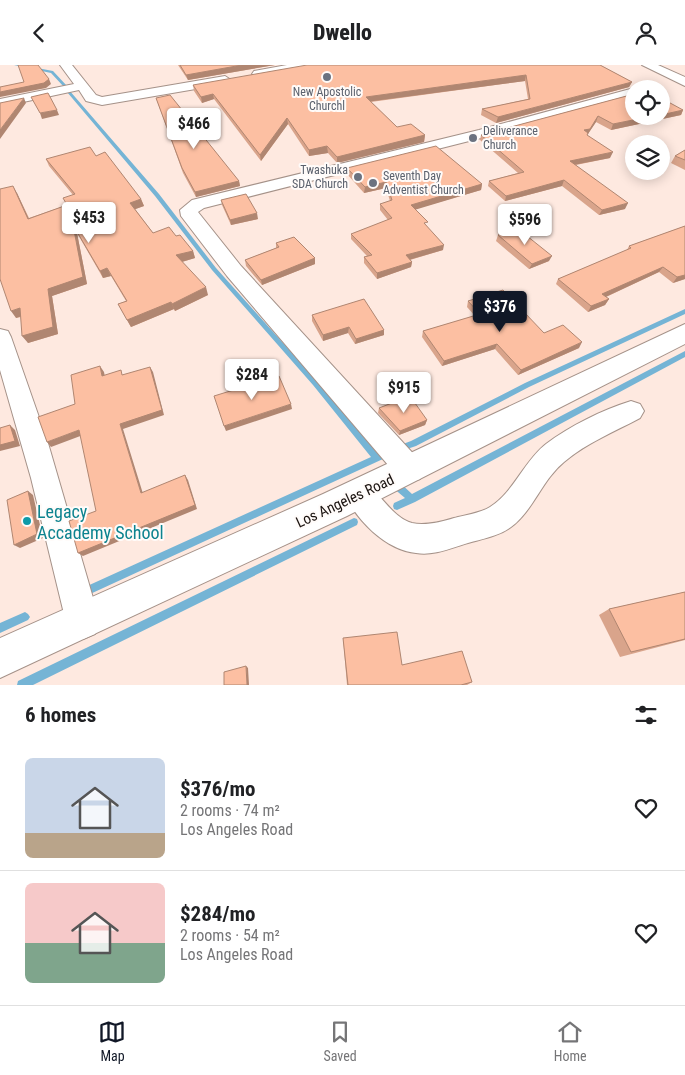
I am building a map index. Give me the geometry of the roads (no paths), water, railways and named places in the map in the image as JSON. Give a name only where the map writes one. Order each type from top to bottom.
[{"type":"main road","name":"Los Angeles Road","points":[[0,658],[83,622],[410,470],[685,333]]},
{"type":"street","points":[[66,65],[91,98],[111,101],[308,65]]},
{"type":"street","points":[[648,65],[682,81]]},
{"type":"street","points":[[0,103],[81,86]]},
{"type":"street","points":[[410,470],[234,271],[190,216],[188,210],[192,206],[206,202],[484,133],[625,95]]},
{"type":"street","points":[[0,337],[16,381],[55,513],[83,622]]},
{"type":"street","points":[[359,494],[388,527],[402,536],[423,539],[456,533],[500,517],[553,454],[576,439],[631,411]]},
{"type":"waterway","points":[[16,65],[52,72],[65,86]]},
{"type":"waterway","points":[[68,91],[157,195],[214,269],[315,383],[376,458]]},
{"type":"waterway","points":[[398,449],[413,444],[527,385],[685,311]]},
{"type":"waterway","points":[[411,498],[685,354]]},
{"type":"waterway","points":[[88,590],[380,457]]},
{"type":"waterway","points":[[395,484],[411,498]]},
{"type":"waterway","points":[[397,506],[411,498]]},
{"type":"waterway","points":[[22,685],[354,522]]},
{"type":"waterway","points":[[0,628],[25,617]]},
{"type":"place","name":"New Apostolic Churchl","points":[[327,77]]},
{"type":"place","name":"Deliverance Church","points":[[473,138]]},
{"type":"place","name":"Twashuka SDA Church","points":[[358,177]]},
{"type":"place","name":"Seventh Day Adventist Church","points":[[373,183]]},
{"type":"place","name":"Legacy Accademy School","points":[[27,521]]}]
